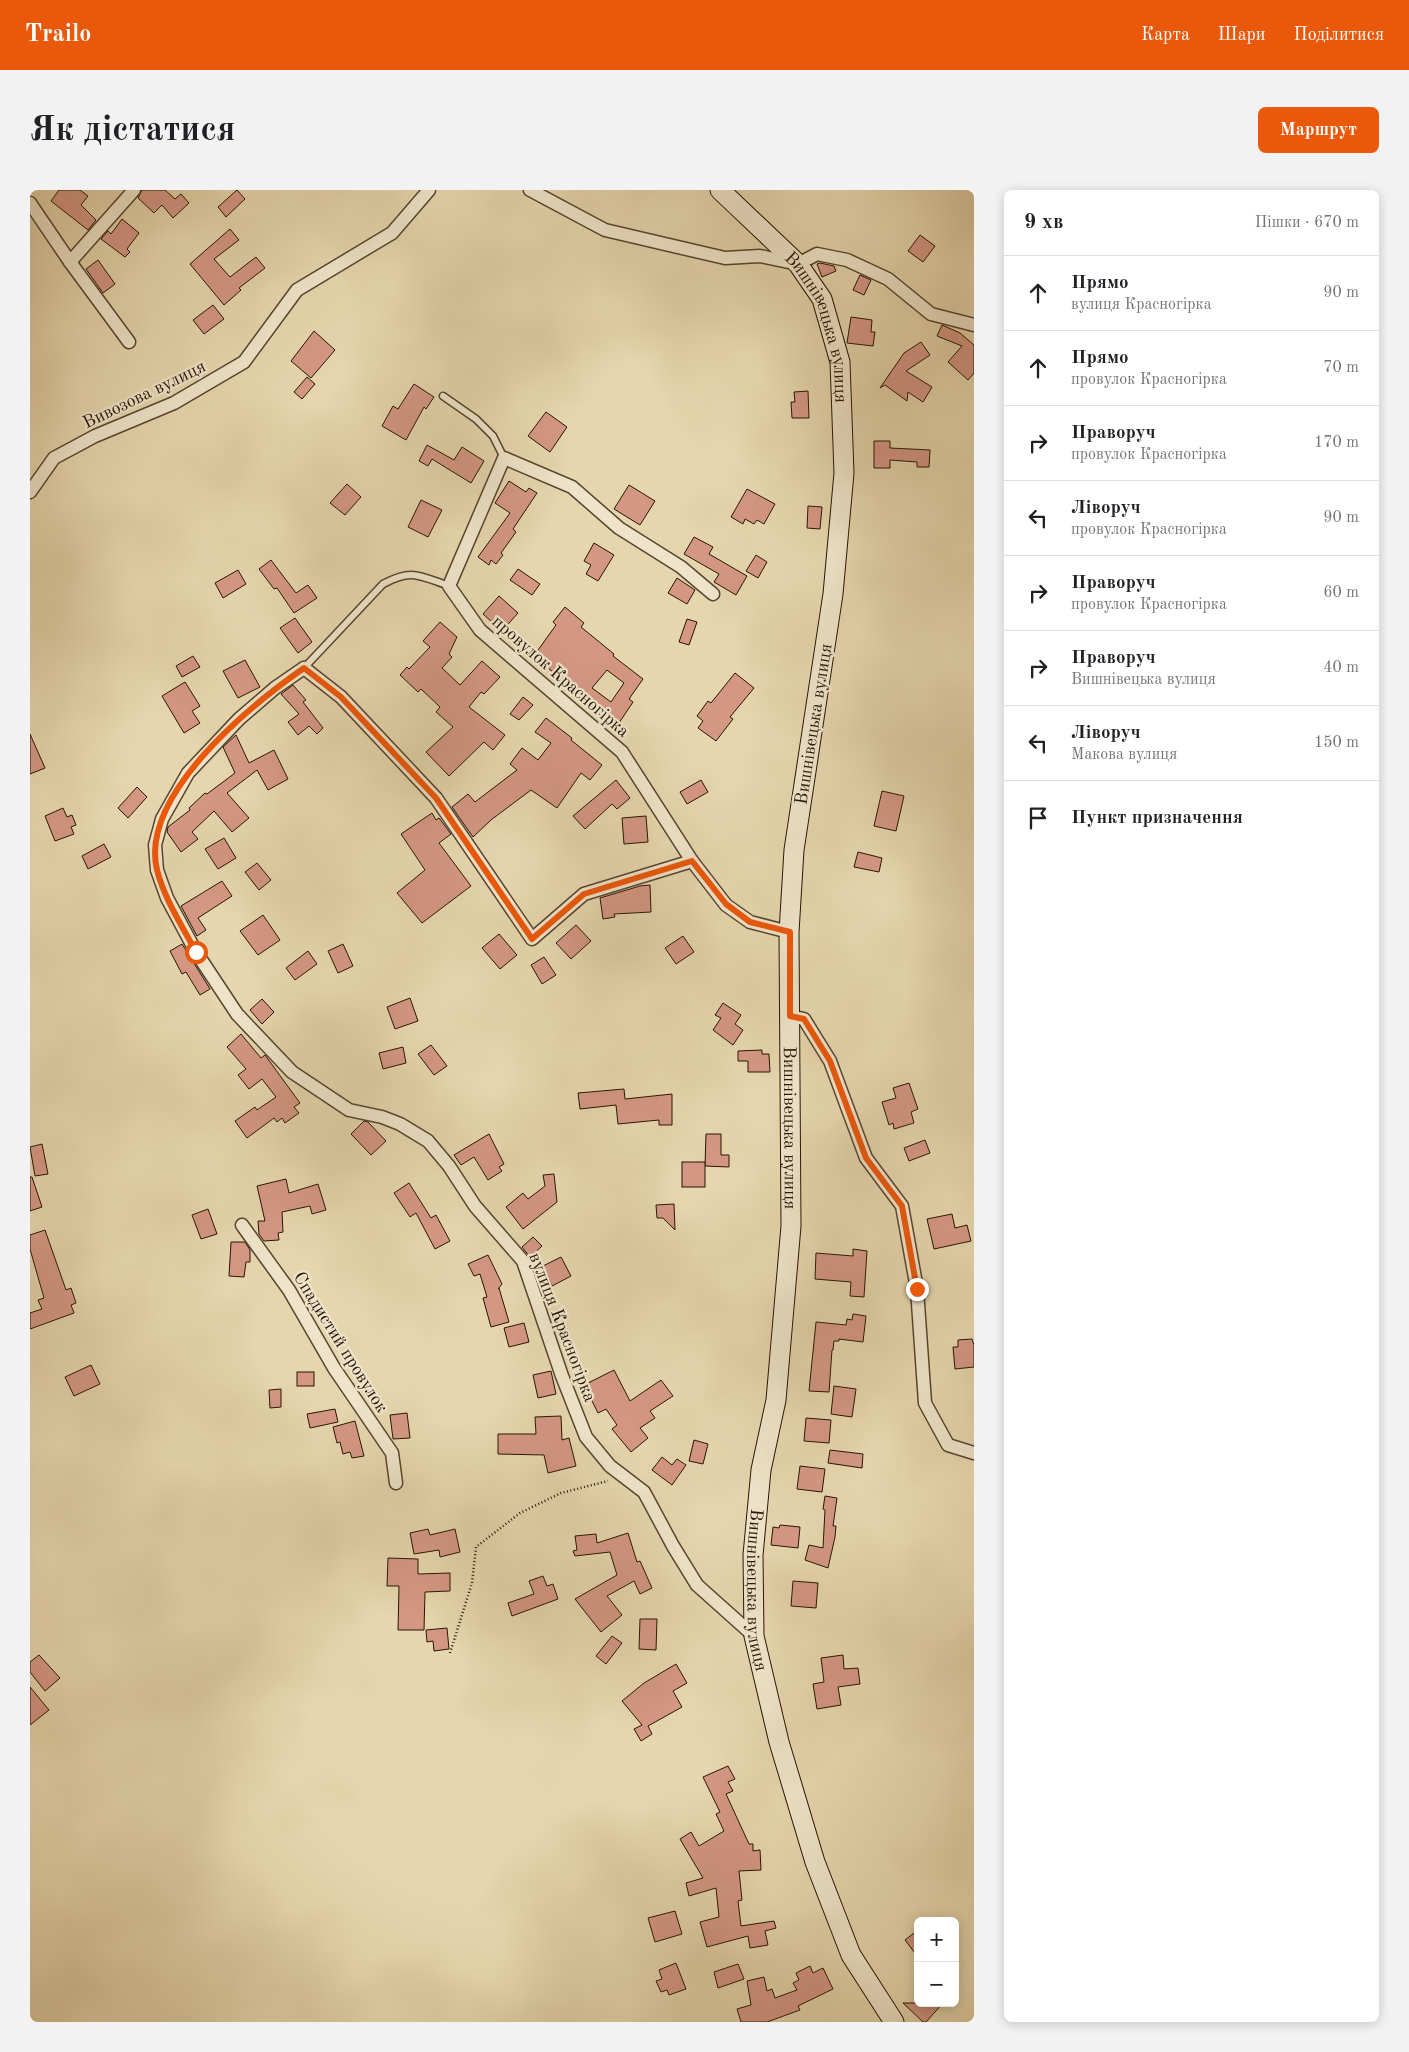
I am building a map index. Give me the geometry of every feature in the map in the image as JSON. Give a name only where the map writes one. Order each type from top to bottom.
[{"type":"main road","name":"Вишнівецька вулиця","points":[[720,190],[798,264],[822,299],[840,362],[844,473],[833,594],[794,850],[790,932],[791,1226],[776,1400],[761,1470],[753,1555],[754,1636],[779,1742],[815,1862],[851,1955],[891,2021]]},
{"type":"street","points":[[70,262],[134,190]]},
{"type":"street","name":"Вивозова вулиця","points":[[30,492],[54,458],[95,436],[174,403],[244,362],[297,290],[392,233],[429,190]]},
{"type":"street","points":[[530,190],[605,230],[725,258],[760,256],[798,264],[817,254],[847,260],[888,279],[931,314],[974,325]]},
{"type":"street","points":[[30,203],[70,262],[129,342]]},
{"type":"street","points":[[449,586],[504,458],[572,488],[619,528],[681,567],[713,594]]},
{"type":"street","name":"провулок Красногірка","points":[[449,586],[480,630],[622,752],[692,861],[726,904],[750,922],[790,932]]},
{"type":"street","points":[[304,668],[341,697],[436,798],[532,939],[584,894],[692,861]]},
{"type":"street","name":"вулиця Красногірка","points":[[304,668],[275,688],[239,719],[188,772],[162,819],[156,839],[155,857],[157,870],[168,898],[196,952],[237,1014],[292,1072],[349,1110],[382,1117],[400,1124],[428,1141],[449,1166],[475,1206],[522,1261],[562,1376],[586,1437],[610,1466],[644,1492],[673,1546],[697,1584],[754,1636]]},
{"type":"street","points":[[790,1016],[804,1019],[830,1061],[866,1158],[902,1206],[917,1289],[926,1404],[948,1445],[974,1453]]},
{"type":"street","name":"Спадистий провулок","points":[[242,1225],[289,1290],[334,1368],[392,1453],[396,1483]]},
{"type":"lane","points":[[443,396],[476,419],[492,436],[504,458]]},
{"type":"lane","points":[[304,668],[383,584],[400,575],[414,574],[449,586]]},
{"type":"path","points":[[450,1653],[472,1583],[476,1547],[520,1513],[561,1493],[624,1477]]},
{"type":"building","points":[[59,190],[80,190],[88,196],[81,205],[96,220],[88,230],[51,201]]},
{"type":"building","points":[[142,190],[165,190],[175,199],[181,194],[189,203],[173,218],[162,205],[154,213],[138,198]]},
{"type":"building","points":[[237,190],[245,199],[226,217],[218,207]]},
{"type":"building","points":[[122,219],[139,233],[127,249],[130,252],[125,257],[101,239],[108,231],[111,234]]},
{"type":"building","points":[[230,229],[239,240],[214,259],[230,277],[256,257],[265,268],[239,288],[241,290],[224,305],[190,264]]},
{"type":"building","points":[[920,235],[935,246],[923,262],[908,251]]},
{"type":"building","points":[[98,260],[115,284],[103,293],[86,269]]},
{"type":"building","points":[[817,264],[834,266],[836,271],[822,277]]},
{"type":"building","points":[[860,275],[871,280],[864,295],[853,290]]},
{"type":"building","points":[[213,305],[224,319],[204,334],[193,320]]},
{"type":"building","points":[[851,317],[872,320],[871,332],[875,332],[873,346],[847,343]]},
{"type":"building","points":[[942,325],[960,333],[974,345],[974,373],[968,380],[948,362],[962,346],[937,336]]},
{"type":"building","points":[[314,331],[335,350],[311,378],[291,361]]},
{"type":"building","points":[[921,342],[930,355],[906,371],[932,387],[923,402],[908,392],[907,401],[885,385],[880,388],[904,353]]},
{"type":"building","points":[[307,377],[315,384],[302,399],[294,392]]},
{"type":"building","points":[[414,384],[434,397],[426,409],[424,407],[406,440],[382,426],[393,406],[398,409]]},
{"type":"building","points":[[808,391],[809,418],[792,418],[791,402],[795,402],[794,392]]},
{"type":"building","points":[[546,412],[567,427],[550,452],[528,436]]},
{"type":"building","points":[[874,441],[890,441],[890,448],[930,450],[929,467],[917,467],[917,462],[890,460],[890,468],[874,468]]},
{"type":"building","points":[[427,445],[454,460],[462,447],[484,461],[471,483],[432,459],[428,466],[419,461]]},
{"type":"building","points":[[509,481],[526,492],[529,488],[537,493],[513,529],[516,532],[501,553],[503,555],[496,564],[491,560],[489,565],[478,557],[510,513],[495,503]]},
{"type":"building","points":[[347,484],[361,497],[345,515],[330,503]]},
{"type":"building","points":[[629,485],[655,501],[640,525],[614,509]]},
{"type":"building","points":[[747,489],[775,504],[764,524],[757,520],[754,524],[745,519],[743,524],[731,517]]},
{"type":"building","points":[[421,500],[442,510],[428,537],[408,527]]},
{"type":"building","points":[[808,506],[822,507],[820,529],[807,528]]},
{"type":"building","points":[[694,537],[713,547],[709,554],[747,576],[736,595],[714,582],[719,574],[684,554]]},
{"type":"building","points":[[594,543],[614,555],[598,581],[586,574],[591,565],[584,561]]},
{"type":"building","points":[[756,555],[767,562],[758,578],[746,571]]},
{"type":"building","points":[[271,560],[296,593],[308,585],[317,598],[294,613],[277,588],[274,589],[259,569]]},
{"type":"building","points":[[518,569],[540,584],[532,595],[510,580]]},
{"type":"building","points":[[238,570],[246,584],[223,598],[215,583]]},
{"type":"building","points":[[677,578],[695,590],[687,604],[668,593]]},
{"type":"building","points":[[499,596],[518,613],[502,631],[483,614]]},
{"type":"building","points":[[565,607],[584,623],[581,627],[614,654],[613,656],[643,679],[629,699],[633,702],[617,726],[596,712],[597,710],[563,682],[564,680],[533,657],[556,625],[553,622]],"holes":[[[607,670],[624,683],[611,702],[592,688]]]},
{"type":"building","points":[[295,618],[312,642],[298,653],[280,628]]},
{"type":"building","points":[[687,619],[697,622],[689,645],[679,642]]},
{"type":"building","points":[[440,622],[457,637],[449,654],[452,657],[442,668],[460,685],[482,661],[500,677],[484,694],[481,692],[469,707],[505,735],[493,750],[484,742],[449,776],[426,752],[453,727],[436,712],[440,707],[421,689],[418,692],[400,675],[407,667],[409,669],[430,647],[423,641]]},
{"type":"building","points":[[193,656],[200,667],[182,677],[176,666]]},
{"type":"building","points":[[245,660],[260,687],[238,698],[223,671]]},
{"type":"building","points":[[735,673],[754,688],[730,717],[733,719],[716,741],[698,728],[703,721],[697,716],[708,701],[711,703]]},
{"type":"building","points":[[185,682],[200,706],[192,711],[200,723],[184,733],[162,696]]},
{"type":"building","points":[[293,685],[306,700],[303,702],[323,728],[317,734],[309,726],[298,735],[288,722],[299,714],[281,694]]},
{"type":"building","points":[[523,697],[533,705],[519,720],[510,714]]},
{"type":"building","points":[[546,718],[602,765],[590,780],[581,773],[557,808],[531,790],[491,820],[473,837],[452,807],[468,794],[475,802],[517,770],[510,764],[522,748],[538,760],[551,743],[535,732]]},
{"type":"building","points":[[30,734],[45,768],[30,774]]},
{"type":"building","points":[[236,735],[249,763],[274,750],[288,779],[268,790],[257,770],[227,793],[249,818],[232,832],[214,811],[192,832],[198,839],[181,852],[167,832],[168,827],[190,810],[189,808],[205,793],[207,794],[235,773],[223,747]]},
{"type":"building","points":[[616,780],[630,798],[617,809],[612,804],[585,829],[573,816]]},
{"type":"building","points":[[701,780],[708,792],[687,804],[680,792]]},
{"type":"building","points":[[137,787],[147,797],[128,818],[118,808]]},
{"type":"building","points":[[882,791],[904,796],[896,831],[874,826]]},
{"type":"building","points":[[63,808],[67,817],[72,815],[76,825],[71,827],[74,834],[55,841],[45,816]]},
{"type":"building","points":[[432,813],[436,820],[439,818],[451,834],[439,843],[471,886],[422,923],[397,893],[425,870],[401,834]]},
{"type":"building","points":[[646,816],[648,842],[624,844],[622,818]]},
{"type":"building","points":[[224,838],[236,858],[218,869],[205,849]]},
{"type":"building","points":[[104,844],[111,857],[88,869],[82,856]]},
{"type":"building","points":[[858,852],[882,858],[879,872],[854,867]]},
{"type":"building","points":[[257,863],[271,880],[259,890],[245,872]]},
{"type":"building","points":[[222,881],[232,896],[198,918],[206,930],[197,936],[181,906]]},
{"type":"building","points":[[650,885],[651,912],[614,914],[615,917],[603,919],[600,898],[640,886]]},
{"type":"building","points":[[263,915],[280,940],[258,955],[240,931]]},
{"type":"building","points":[[576,925],[591,941],[571,959],[556,943]]},
{"type":"building","points":[[499,934],[517,955],[500,969],[482,948]]},
{"type":"building","points":[[683,936],[694,952],[676,964],[665,948]]},
{"type":"building","points":[[182,944],[210,989],[200,995],[186,972],[182,974],[170,951]]},
{"type":"building","points":[[343,944],[353,966],[338,973],[328,951]]},
{"type":"building","points":[[308,951],[317,964],[295,980],[286,968]]},
{"type":"building","points":[[544,957],[556,975],[542,984],[531,965]]},
{"type":"building","points":[[410,998],[418,1021],[395,1029],[387,1007]]},
{"type":"building","points":[[262,999],[274,1012],[262,1024],[250,1010]]},
{"type":"building","points":[[723,1003],[741,1015],[735,1024],[743,1030],[733,1045],[713,1030],[721,1018],[715,1015]]},
{"type":"building","points":[[241,1034],[261,1058],[265,1055],[300,1103],[294,1107],[299,1113],[285,1123],[282,1118],[277,1122],[274,1118],[247,1138],[235,1121],[255,1107],[257,1110],[276,1097],[262,1079],[249,1089],[238,1075],[246,1069],[227,1047]]},
{"type":"building","points":[[431,1045],[447,1066],[434,1075],[418,1054]]},
{"type":"building","points":[[403,1047],[406,1063],[383,1069],[379,1053]]},
{"type":"building","points":[[762,1050],[762,1054],[769,1054],[770,1072],[748,1072],[748,1061],[738,1061],[738,1051]]},
{"type":"building","points":[[909,1083],[918,1109],[911,1112],[914,1123],[894,1129],[893,1123],[889,1125],[882,1102],[896,1098],[893,1088]]},
{"type":"building","points":[[624,1089],[625,1099],[672,1094],[672,1125],[659,1125],[659,1120],[618,1124],[616,1105],[580,1109],[578,1093]]},
{"type":"building","points":[[364,1121],[368,1122],[386,1141],[371,1155],[351,1134]]},
{"type":"building","points":[[489,1134],[504,1164],[499,1167],[502,1171],[488,1180],[474,1157],[461,1165],[454,1155]]},
{"type":"building","points":[[706,1134],[721,1134],[721,1155],[729,1155],[729,1167],[705,1166]]},
{"type":"building","points":[[925,1140],[930,1153],[909,1161],[904,1148]]},
{"type":"building","points":[[42,1144],[48,1174],[35,1176],[30,1147]]},
{"type":"building","points":[[682,1162],[705,1162],[705,1187],[682,1187]]},
{"type":"building","points":[[554,1174],[557,1202],[523,1229],[506,1207],[523,1193],[528,1199],[545,1186],[543,1175]]},
{"type":"building","points":[[30,1177],[32,1177],[42,1207],[30,1211]]},
{"type":"building","points":[[286,1179],[289,1193],[318,1184],[326,1210],[312,1214],[310,1206],[282,1212],[283,1232],[278,1233],[279,1240],[264,1241],[259,1234],[258,1221],[265,1221],[257,1186]]},
{"type":"building","points":[[409,1183],[431,1218],[436,1215],[450,1241],[435,1249],[416,1213],[410,1217],[394,1193]]},
{"type":"building","points":[[674,1204],[675,1230],[663,1218],[657,1218],[656,1205]]},
{"type":"building","points":[[208,1209],[217,1234],[201,1239],[192,1215]]},
{"type":"building","points":[[952,1214],[955,1228],[967,1225],[971,1241],[934,1249],[927,1219]]},
{"type":"building","points":[[45,1230],[66,1290],[71,1288],[76,1303],[71,1305],[74,1313],[30,1329],[30,1313],[42,1309],[38,1300],[44,1298],[30,1249],[30,1235]]},
{"type":"building","points":[[533,1237],[542,1246],[530,1257],[522,1247]]},
{"type":"building","points":[[231,1242],[245,1242],[250,1250],[250,1262],[246,1262],[244,1277],[229,1276]]},
{"type":"building","points":[[853,1249],[867,1251],[864,1297],[850,1296],[851,1282],[815,1279],[816,1253],[853,1256]]},
{"type":"building","points":[[488,1255],[502,1284],[498,1289],[509,1322],[491,1327],[483,1298],[487,1297],[480,1274],[474,1276],[468,1264]]},
{"type":"building","points":[[561,1257],[571,1276],[552,1286],[543,1266]]},
{"type":"building","points":[[853,1314],[866,1316],[863,1342],[839,1339],[839,1341],[834,1341],[829,1392],[809,1391],[816,1322],[846,1325],[847,1319],[852,1320]]},
{"type":"building","points":[[524,1323],[529,1342],[509,1347],[504,1328]]},
{"type":"building","points":[[972,1339],[974,1345],[974,1367],[955,1369],[953,1347],[958,1347],[958,1340]]},
{"type":"building","points":[[91,1365],[100,1384],[74,1396],[65,1377]]},
{"type":"building","points":[[614,1370],[630,1401],[661,1380],[673,1396],[650,1411],[655,1418],[640,1428],[648,1438],[631,1452],[612,1429],[617,1425],[606,1409],[598,1413],[584,1385]]},
{"type":"building","points":[[551,1371],[556,1394],[538,1398],[533,1375]]},
{"type":"building","points":[[297,1372],[314,1372],[314,1386],[297,1386]]},
{"type":"building","points":[[834,1386],[856,1389],[852,1417],[831,1414]]},
{"type":"building","points":[[281,1389],[281,1407],[270,1408],[269,1390]]},
{"type":"building","points":[[335,1409],[338,1422],[310,1428],[307,1414]]},
{"type":"building","points":[[407,1413],[410,1438],[393,1439],[390,1415]]},
{"type":"building","points":[[561,1416],[562,1440],[569,1438],[576,1466],[548,1473],[544,1455],[498,1454],[498,1434],[536,1434],[535,1417]]},
{"type":"building","points":[[806,1418],[831,1420],[829,1443],[804,1441]]},
{"type":"building","points":[[355,1421],[364,1456],[352,1458],[350,1452],[343,1454],[340,1442],[337,1443],[333,1427]]},
{"type":"building","points":[[694,1440],[708,1444],[703,1464],[689,1461]]},
{"type":"building","points":[[830,1450],[863,1454],[862,1468],[828,1463]]},
{"type":"building","points":[[662,1457],[672,1465],[677,1459],[686,1465],[672,1485],[652,1470]]},
{"type":"building","points":[[800,1466],[825,1469],[822,1492],[797,1489]]},
{"type":"building","points":[[825,1496],[837,1498],[833,1526],[836,1526],[835,1537],[828,1568],[805,1560],[809,1545],[823,1548]]},
{"type":"building","points":[[780,1525],[800,1527],[798,1548],[771,1545],[773,1527],[779,1528]]},
{"type":"building","points":[[428,1529],[430,1535],[455,1529],[460,1552],[440,1557],[439,1550],[414,1554],[410,1533]]},
{"type":"building","points":[[628,1533],[637,1562],[640,1561],[652,1588],[640,1594],[634,1581],[607,1596],[622,1615],[601,1632],[575,1599],[617,1575],[610,1552],[575,1556],[573,1551],[577,1550],[575,1536],[596,1534],[597,1543]]},
{"type":"building","points":[[388,1558],[418,1559],[418,1574],[450,1573],[450,1591],[425,1592],[424,1630],[398,1630],[399,1586],[387,1586]]},
{"type":"building","points":[[543,1576],[547,1586],[553,1584],[558,1599],[512,1616],[508,1603],[534,1594],[529,1581]]},
{"type":"building","points":[[793,1581],[818,1583],[816,1608],[791,1606]]},
{"type":"building","points":[[640,1619],[657,1619],[656,1650],[639,1649]]},
{"type":"building","points":[[447,1628],[449,1649],[434,1651],[433,1641],[427,1642],[426,1630]]},
{"type":"building","points":[[612,1636],[622,1643],[606,1664],[596,1656]]},
{"type":"building","points":[[39,1655],[60,1678],[45,1691],[30,1672],[30,1662]]},
{"type":"building","points":[[843,1655],[844,1669],[858,1668],[860,1684],[838,1687],[841,1705],[817,1709],[813,1684],[824,1682],[821,1658]]},
{"type":"building","points":[[676,1664],[687,1683],[673,1691],[682,1707],[648,1726],[652,1734],[641,1741],[634,1729],[642,1725],[622,1701],[644,1683]]},
{"type":"building","points":[[30,1687],[49,1710],[30,1725]]},
{"type":"building","points":[[728,1766],[735,1779],[728,1782],[733,1791],[726,1794],[749,1844],[753,1844],[753,1851],[760,1850],[761,1870],[739,1871],[742,1900],[738,1901],[741,1926],[774,1921],[776,1928],[765,1931],[768,1945],[750,1948],[748,1936],[707,1947],[700,1922],[719,1917],[716,1888],[689,1896],[686,1883],[703,1878],[680,1839],[691,1832],[699,1846],[724,1831],[716,1814],[720,1812],[703,1777]]},
{"type":"building","points":[[675,1911],[682,1934],[655,1942],[648,1918]]},
{"type":"building","points":[[914,1933],[914,1952],[905,1940]]},
{"type":"building","points":[[676,1963],[686,1989],[669,1995],[667,1990],[661,1992],[656,1981],[662,1979],[659,1970]]},
{"type":"building","points":[[738,1964],[744,1979],[718,1988],[714,1972]]},
{"type":"building","points":[[810,1966],[813,1973],[823,1968],[833,1989],[798,2006],[800,2010],[767,2022],[741,2022],[737,2009],[751,2005],[747,1981],[764,1977],[767,1991],[772,1989],[775,1998],[797,1990],[793,1983],[799,1980],[796,1973]]},
{"type":"building","points":[[903,2003],[914,2003],[914,2007],[939,2007],[926,2022],[923,2022]]},
{"type":"route","points":[[196,952],[168,898],[157,870],[155,845],[162,819],[188,772],[239,719],[275,688],[304,668],[341,697],[436,798],[532,939],[584,894],[692,861],[726,904],[750,922],[790,932],[790,1016],[804,1019],[830,1061],[866,1158],[902,1206],[917,1289]]}]
